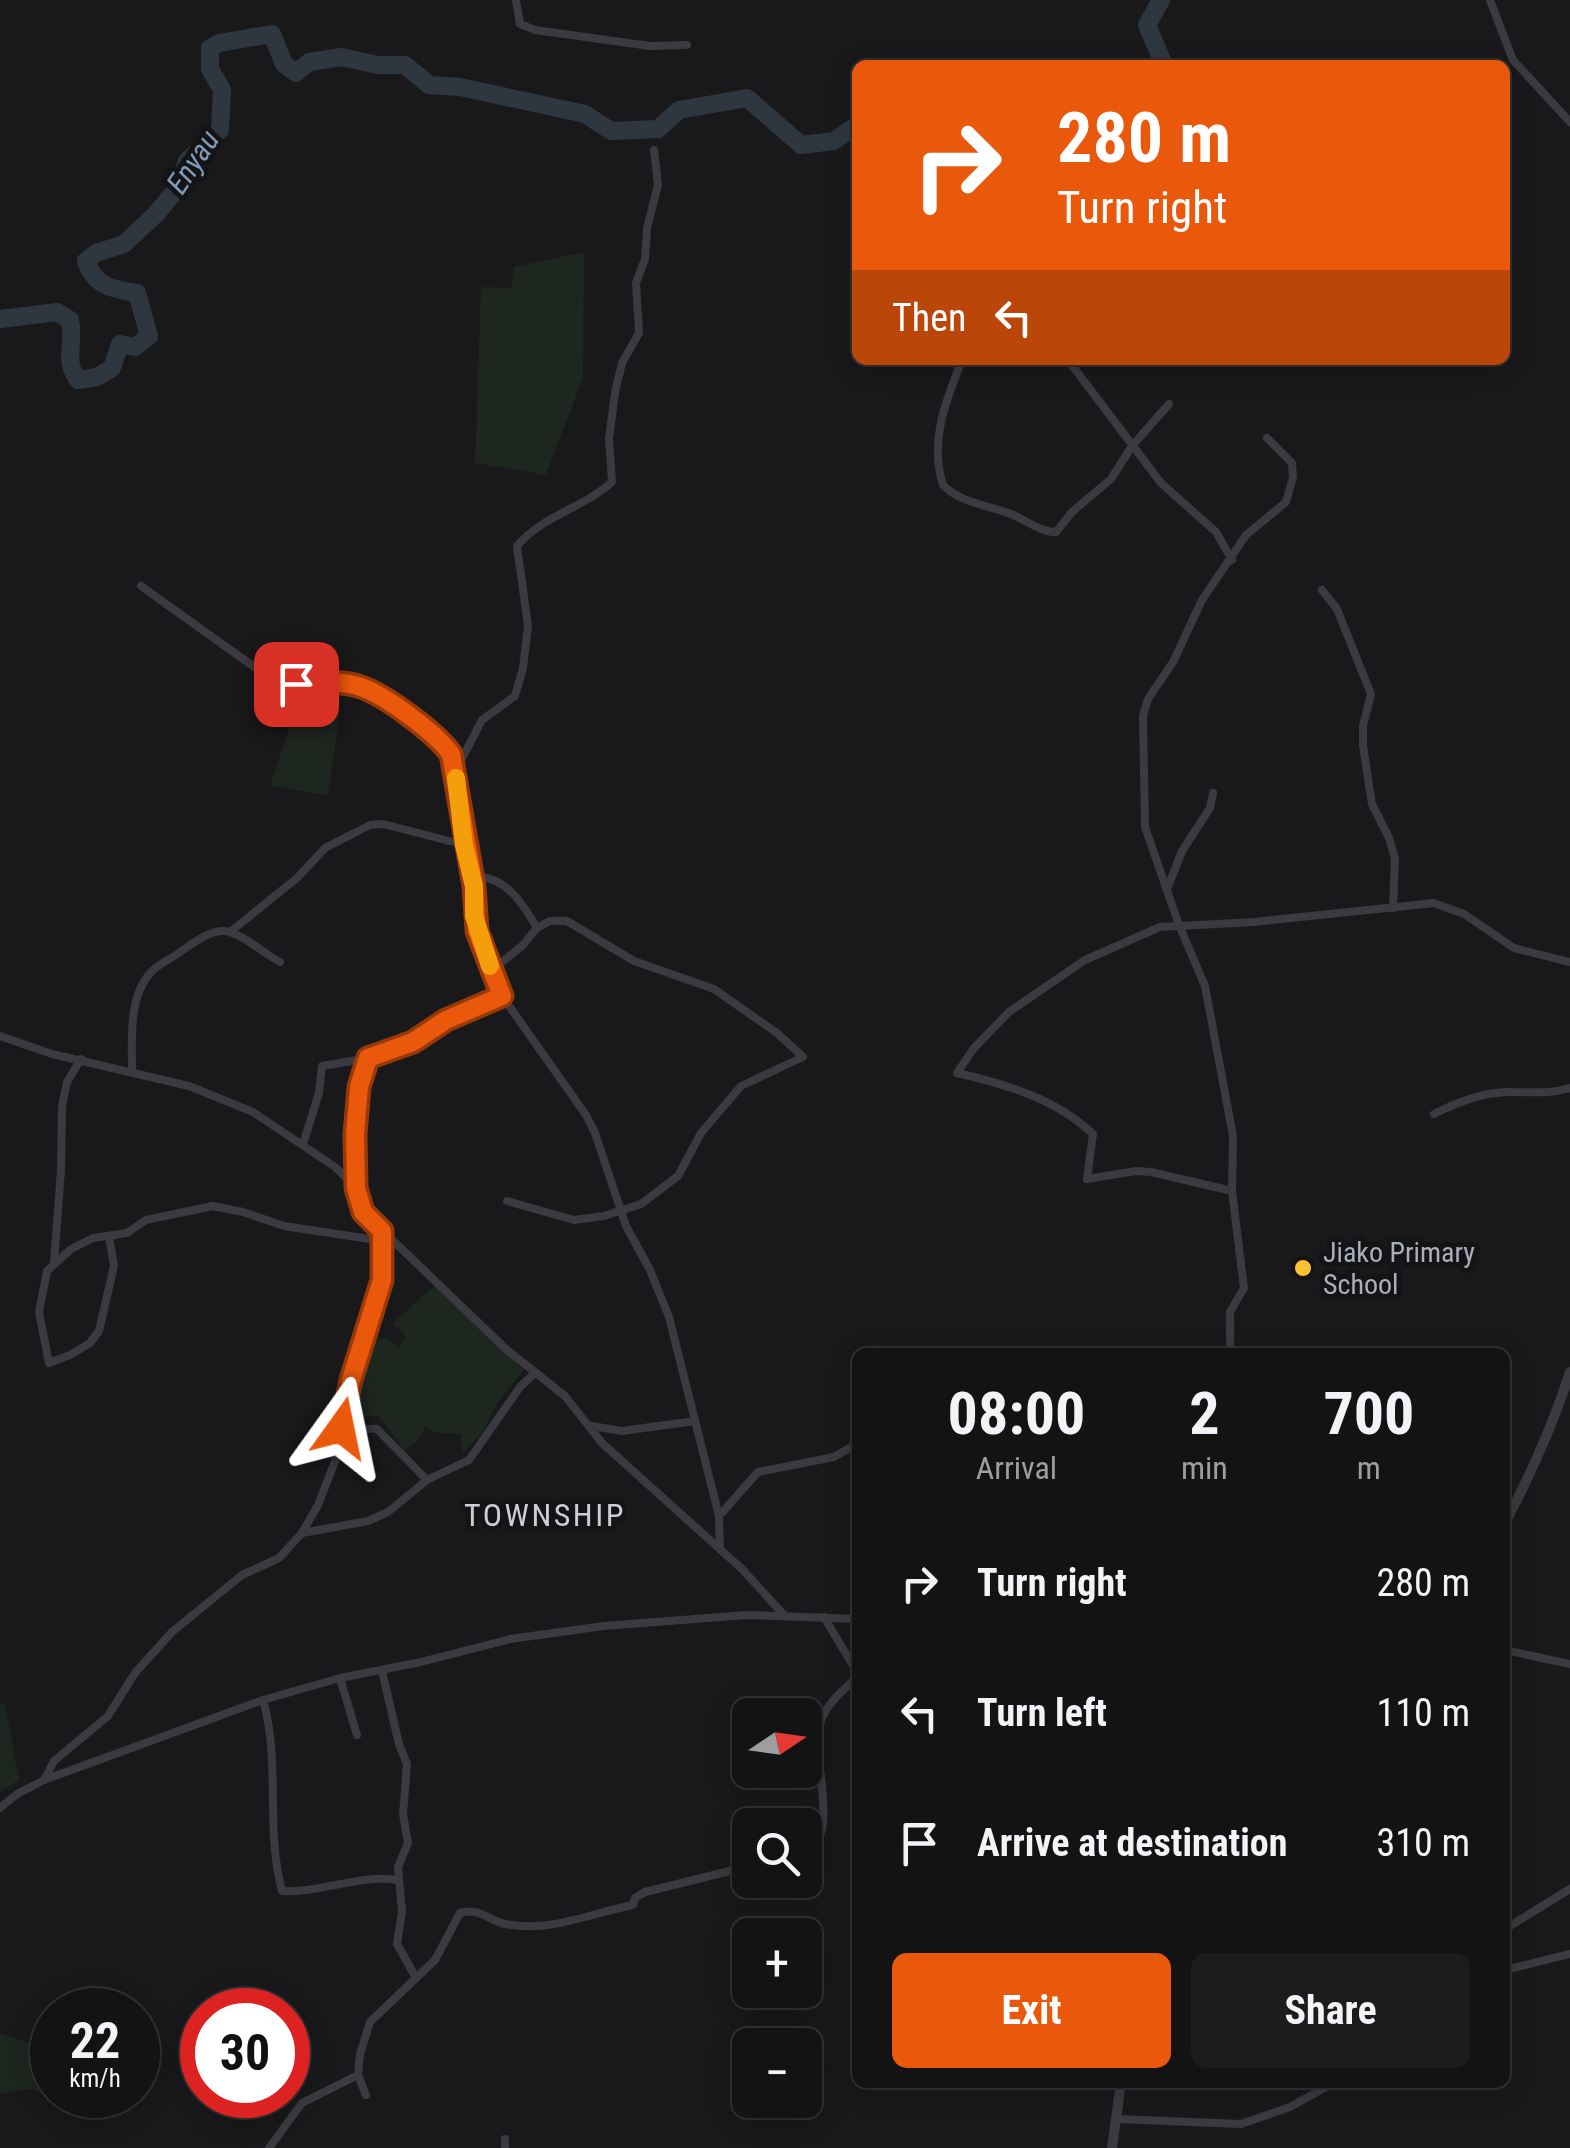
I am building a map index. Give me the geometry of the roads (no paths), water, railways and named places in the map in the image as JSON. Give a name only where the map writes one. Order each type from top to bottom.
[{"type":"street","points":[[516,0],[520,24],[534,30],[650,46],[688,45]]},
{"type":"street","points":[[1490,0],[1513,60],[1570,122]]},
{"type":"street","points":[[455,772],[482,720],[515,696],[528,626],[517,546],[535,526],[584,504],[612,482],[609,440],[618,374],[638,333],[636,284],[645,259],[645,238],[658,185],[654,150]]},
{"type":"street","points":[[960,365],[939,429],[938,457],[943,484],[962,498],[1048,532],[1056,532],[1072,512],[1111,479],[1132,446],[1168,404]]},
{"type":"street","points":[[1072,365],[1161,483],[1216,532],[1232,560]]},
{"type":"street","points":[[1230,1348],[1230,1312],[1244,1288],[1232,1190],[1234,1136],[1203,978],[1179,925],[1143,818],[1143,716],[1148,698],[1177,655],[1192,616],[1246,535],[1282,506],[1290,494],[1292,463],[1267,438]]},
{"type":"street","points":[[141,586],[271,679],[286,684],[348,684],[378,696],[438,739],[451,754],[477,931],[502,996],[586,1115],[621,1212],[669,1317],[719,1516],[720,1549]]},
{"type":"street","points":[[1322,590],[1337,609],[1371,694],[1362,736],[1372,804],[1389,838],[1394,859],[1394,908]]},
{"type":"street","points":[[1167,890],[1182,851],[1210,808],[1213,793]]},
{"type":"street","points":[[132,1071],[132,1024],[148,975],[208,934],[230,932],[297,878],[325,848],[370,825],[383,824],[464,845]]},
{"type":"street","points":[[472,877],[500,882],[521,902],[538,928]]},
{"type":"street","points":[[1232,1190],[1151,1172],[1086,1179],[1094,1134],[1082,1123],[1048,1102],[1005,1085],[957,1073],[999,1020],[1086,960],[1154,929],[1439,904],[1464,914],[1514,948],[1570,962]]},
{"type":"street","points":[[492,970],[538,928],[550,921],[567,921],[634,960],[714,989],[803,1057],[741,1086],[701,1133],[670,1185],[641,1204],[621,1212],[574,1220],[508,1201]]},
{"type":"street","points":[[230,932],[280,962]]},
{"type":"street","points":[[303,1144],[319,1093],[322,1066],[368,1058],[413,1042],[446,1020],[502,996]]},
{"type":"street","points":[[0,1036],[52,1054],[189,1086],[229,1102],[303,1144],[336,1167],[356,1188]]},
{"type":"street","points":[[368,1058],[359,1087],[355,1134],[356,1188],[363,1212],[382,1236],[577,1407],[602,1442],[720,1549],[783,1614]]},
{"type":"street","points":[[54,1263],[63,1100],[67,1082],[81,1059]]},
{"type":"street","points":[[1434,1114],[1460,1101],[1496,1093],[1538,1094],[1570,1088]]},
{"type":"street","points":[[109,1236],[114,1266],[99,1332],[70,1355],[49,1363],[39,1312],[47,1271],[80,1243],[109,1236],[128,1233],[146,1220],[213,1206],[284,1226],[382,1236]]},
{"type":"street","points":[[44,1780],[54,1761],[108,1716],[135,1673],[172,1632],[242,1575],[279,1558],[302,1533],[337,1456],[351,1380],[382,1280],[382,1236]]},
{"type":"street","points":[[1510,1515],[1546,1441],[1570,1372]]},
{"type":"street","points":[[302,1533],[368,1521],[388,1512],[427,1480],[468,1460],[520,1387],[535,1373]]},
{"type":"street","points":[[591,1426],[622,1431],[695,1421]]},
{"type":"street","points":[[341,1428],[377,1429],[427,1480]]},
{"type":"street","points":[[719,1516],[758,1472],[834,1457],[852,1446]]},
{"type":"street","points":[[0,1808],[44,1780],[264,1700],[340,1678],[549,1632],[661,1620],[783,1614],[852,1619]]},
{"type":"street","points":[[824,1617],[852,1665]]},
{"type":"street","points":[[1510,1651],[1570,1664]]},
{"type":"street","points":[[382,1670],[399,1744],[408,1764],[403,1814],[408,1843],[398,1862],[402,1912],[397,1944],[415,1976]]},
{"type":"street","points":[[340,1678],[357,1735]]},
{"type":"street","points":[[822,1827],[818,1758],[821,1721],[852,1681]]},
{"type":"street","points":[[264,1700],[270,1730],[273,1846],[282,1890],[308,1892],[379,1877],[398,1880]]},
{"type":"street","points":[[366,2095],[358,2075],[370,2022],[435,1960],[456,1917],[466,1910],[507,1924],[569,1923],[633,1905],[635,1898],[645,1892],[732,1870]]},
{"type":"street","points":[[1510,1926],[1570,1889]]},
{"type":"street","points":[[1510,1969],[1570,1954]]},
{"type":"street","points":[[269,2148],[302,2103],[358,2075]]},
{"type":"street","points":[[1112,2148],[1120,2088]]},
{"type":"street","points":[[1116,2118],[1241,2124],[1277,2113],[1325,2088]]},
{"type":"waterway","name":"Enyau","points":[[1161,0],[1147,25],[1162,60]]},
{"type":"waterway","name":"Enyau","points":[[0,319],[57,312],[70,320],[70,359],[78,380],[97,377],[112,368],[120,344],[135,347],[149,336],[137,293],[100,281],[86,261],[96,253],[124,244],[156,214],[179,186],[187,161],[220,130],[222,90],[210,69],[210,48],[219,43],[272,34],[284,64],[296,73],[309,62],[341,57],[378,65],[405,65],[429,85],[460,87],[585,114],[611,131],[658,129],[679,110],[747,98],[801,145],[834,141],[852,128]]},
{"type":"place","name":"Jiako Primary School","points":[[1303,1268]]},
{"type":"district","name":"TOWNSHIP","points":[[545,1515]]}]
